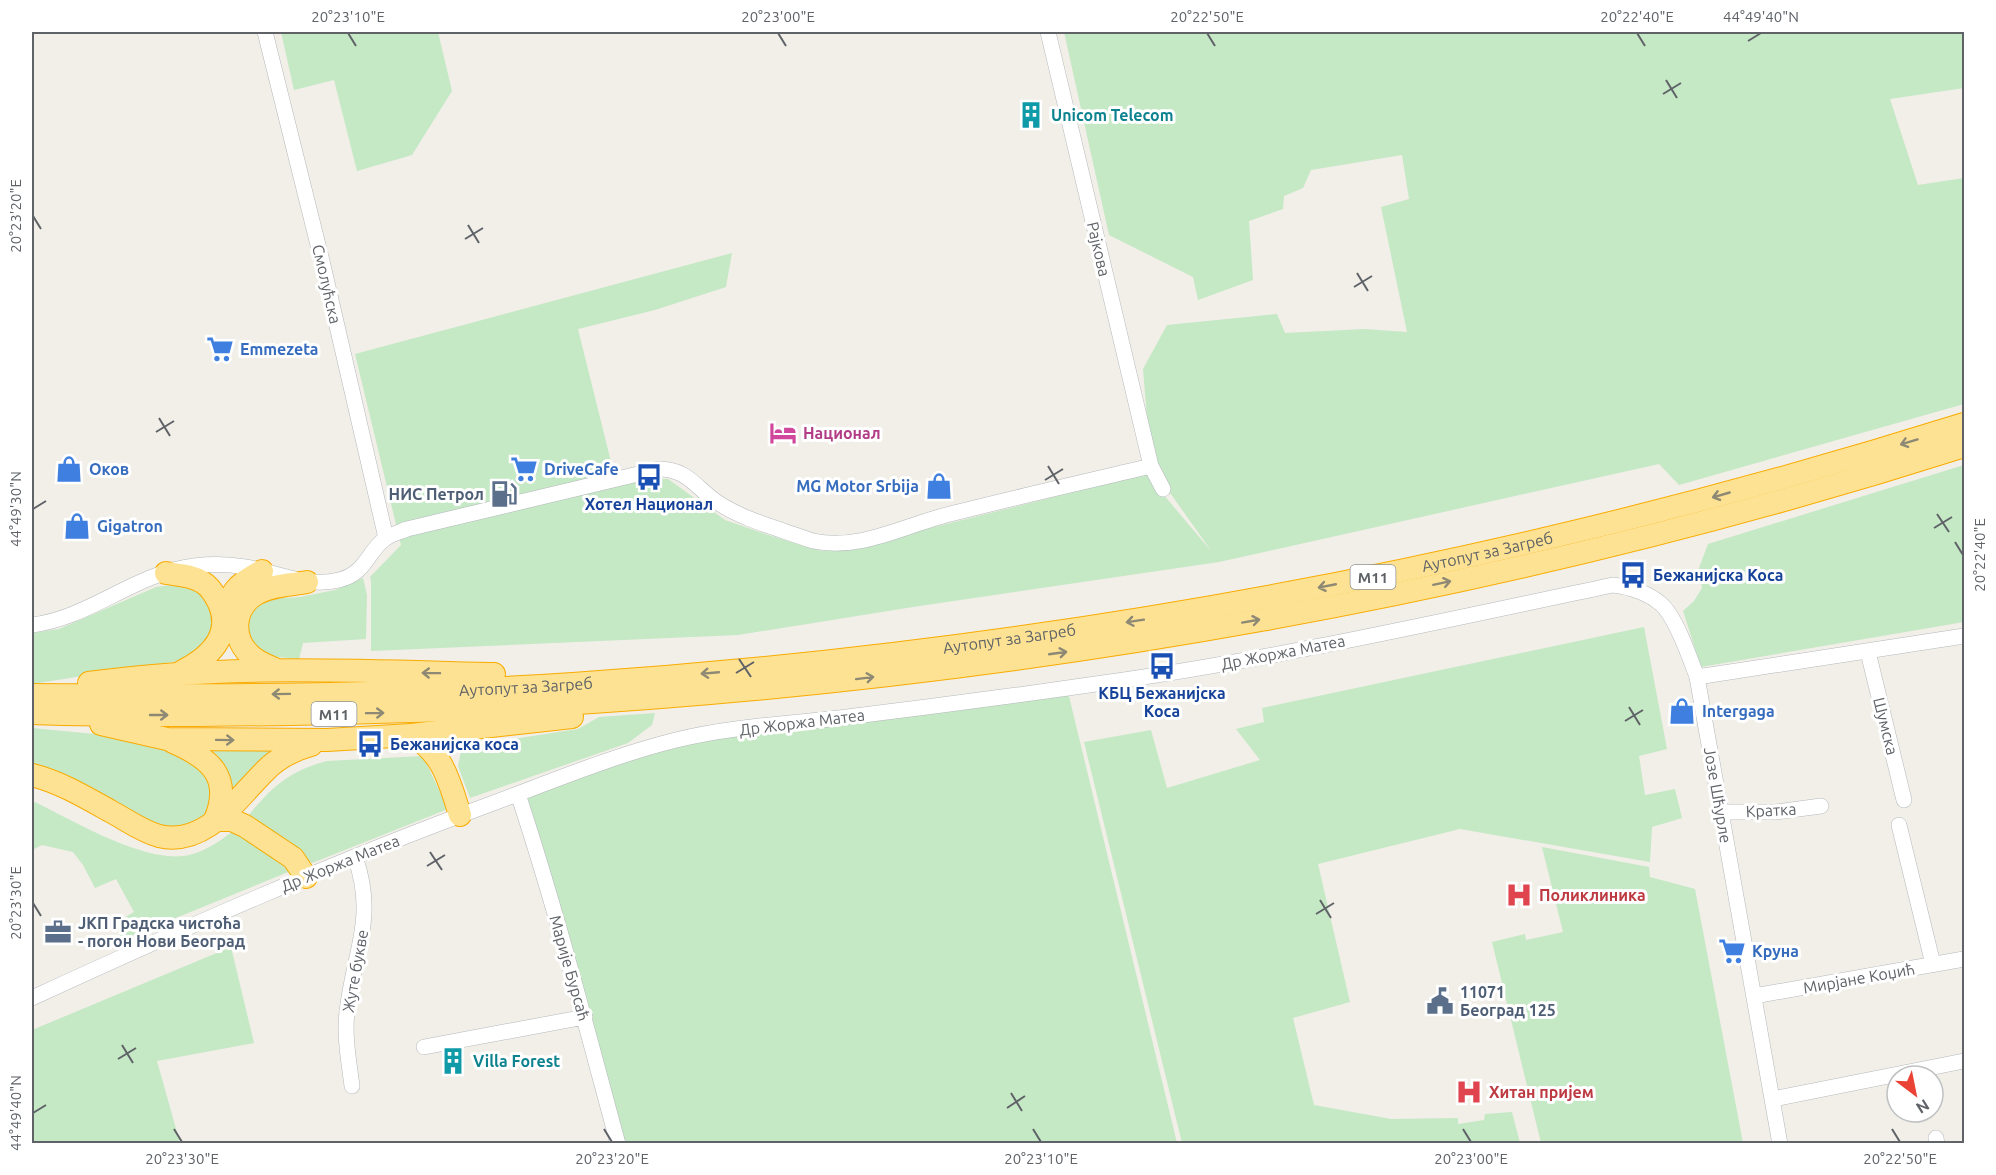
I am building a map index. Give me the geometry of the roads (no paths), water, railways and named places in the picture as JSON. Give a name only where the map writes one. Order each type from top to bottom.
[{"type":"highway","name":"Аутопут за Загреб","points":[[32,693],[285,694],[494,689],[768,668],[1096,627],[1274,597],[1415,569],[1627,520],[1794,475],[1965,424]]},
{"type":"highway","name":"Аутопут за Загреб","points":[[58,714],[376,713],[609,701],[807,685],[960,667],[1143,640],[1312,610],[1499,571],[1661,532],[1804,494],[1965,446]]},
{"type":"highway","points":[[205,565],[225,581],[232,593],[231,619]]},
{"type":"highway","points":[[232,593],[262,571]]},
{"type":"highway","points":[[166,573],[184,575],[204,583],[213,592],[231,619],[247,653],[279,671]]},
{"type":"highway","points":[[175,674],[199,663],[208,655],[231,619],[246,603],[263,591],[307,582]]},
{"type":"highway","points":[[32,693],[103,681],[175,674],[279,671],[561,677],[571,684]]},
{"type":"highway","points":[[167,739],[327,740],[411,735],[573,716],[609,701]]},
{"type":"highway","name":"M11","points":[[32,713],[58,714]]},
{"type":"highway","points":[[58,714],[167,739],[195,752],[212,767],[220,784],[220,808],[215,820]]},
{"type":"highway","points":[[446,771],[450,747],[461,736],[478,728]]},
{"type":"highway","points":[[411,735],[432,751],[446,771],[460,815]]},
{"type":"highway","points":[[32,775],[57,783],[142,830],[162,836],[186,837],[215,820],[232,806],[275,762],[299,748],[327,740]]},
{"type":"highway","points":[[32,785],[63,787]]},
{"type":"highway","points":[[215,820],[226,819],[237,822],[254,832],[293,858],[306,877]]},
{"type":"street","name":"Смолућска","points":[[265,32],[320,251],[386,538]]},
{"type":"street","name":"Рајкова","points":[[1048,32],[1151,466],[1163,489]]},
{"type":"street","points":[[32,625],[74,615],[140,582],[182,568],[228,565],[307,582],[327,582],[348,576],[366,563],[386,538],[407,529],[638,473],[668,469],[684,474],[702,491],[731,511],[826,544],[853,543],[883,536],[948,514],[1151,466]]},
{"type":"street","name":"Јозе Шћурле","points":[[1613,585],[1633,589],[1662,604],[1677,630],[1697,676],[1780,1143]]},
{"type":"street","name":"Др Жоржа Матеа","points":[[32,998],[215,914],[460,815],[643,749],[702,735],[1163,674],[1420,626],[1613,585]]},
{"type":"street","points":[[1697,676],[1965,636]]},
{"type":"street","name":"Шумска","points":[[1868,652],[1904,800]]},
{"type":"street","name":"Марије Бурсаћ","points":[[518,794],[585,1017],[618,1143]]},
{"type":"street","name":"Кратка","points":[[1722,812],[1776,812],[1821,806]]},
{"type":"street","points":[[1899,825],[1933,964]]},
{"type":"street","name":"Жуте букве","points":[[351,1086],[346,1018],[365,916],[362,877],[355,857]]},
{"type":"street","name":"Мирјане Коџић","points":[[1754,996],[1965,959]]},
{"type":"street","points":[[424,1047],[585,1017]]},
{"type":"street","points":[[1773,1099],[1965,1060]]},
{"type":"place","name":"Unicom Telecom","points":[[1031,115]]},
{"type":"place","name":"Emmezeta","points":[[220,349]]},
{"type":"place","name":"Национал","points":[[783,433]]},
{"type":"place","name":"Оков","points":[[69,469]]},
{"type":"place","name":"DriveCafe","points":[[524,469]]},
{"type":"place","name":"Хотел Национал","points":[[649,477]]},
{"type":"place","name":"MG Motor Srbija","points":[[939,486]]},
{"type":"place","name":"НИС Петрол","points":[[504,494]]},
{"type":"place","name":"Gigatron","points":[[77,526]]},
{"type":"place","name":"Бежанијска Коса","points":[[1633,575]]},
{"type":"place","name":"КБЦ Бежанијска Коса","points":[[1162,666]]},
{"type":"place","name":"Intergaga","points":[[1682,711]]},
{"type":"place","name":"Бежанијска коса","points":[[370,744]]},
{"type":"place","name":"Поликлиника","points":[[1519,895]]},
{"type":"place","name":"ЈКП Градска чистоћа - погон Нови Београд","points":[[58,932]]},
{"type":"place","name":"Круна","points":[[1732,951]]},
{"type":"place","name":"11071 Београд 125","points":[[1440,1001]]},
{"type":"place","name":"Villa Forest","points":[[453,1061]]},
{"type":"place","name":"Хитан пријем","points":[[1469,1092]]}]
